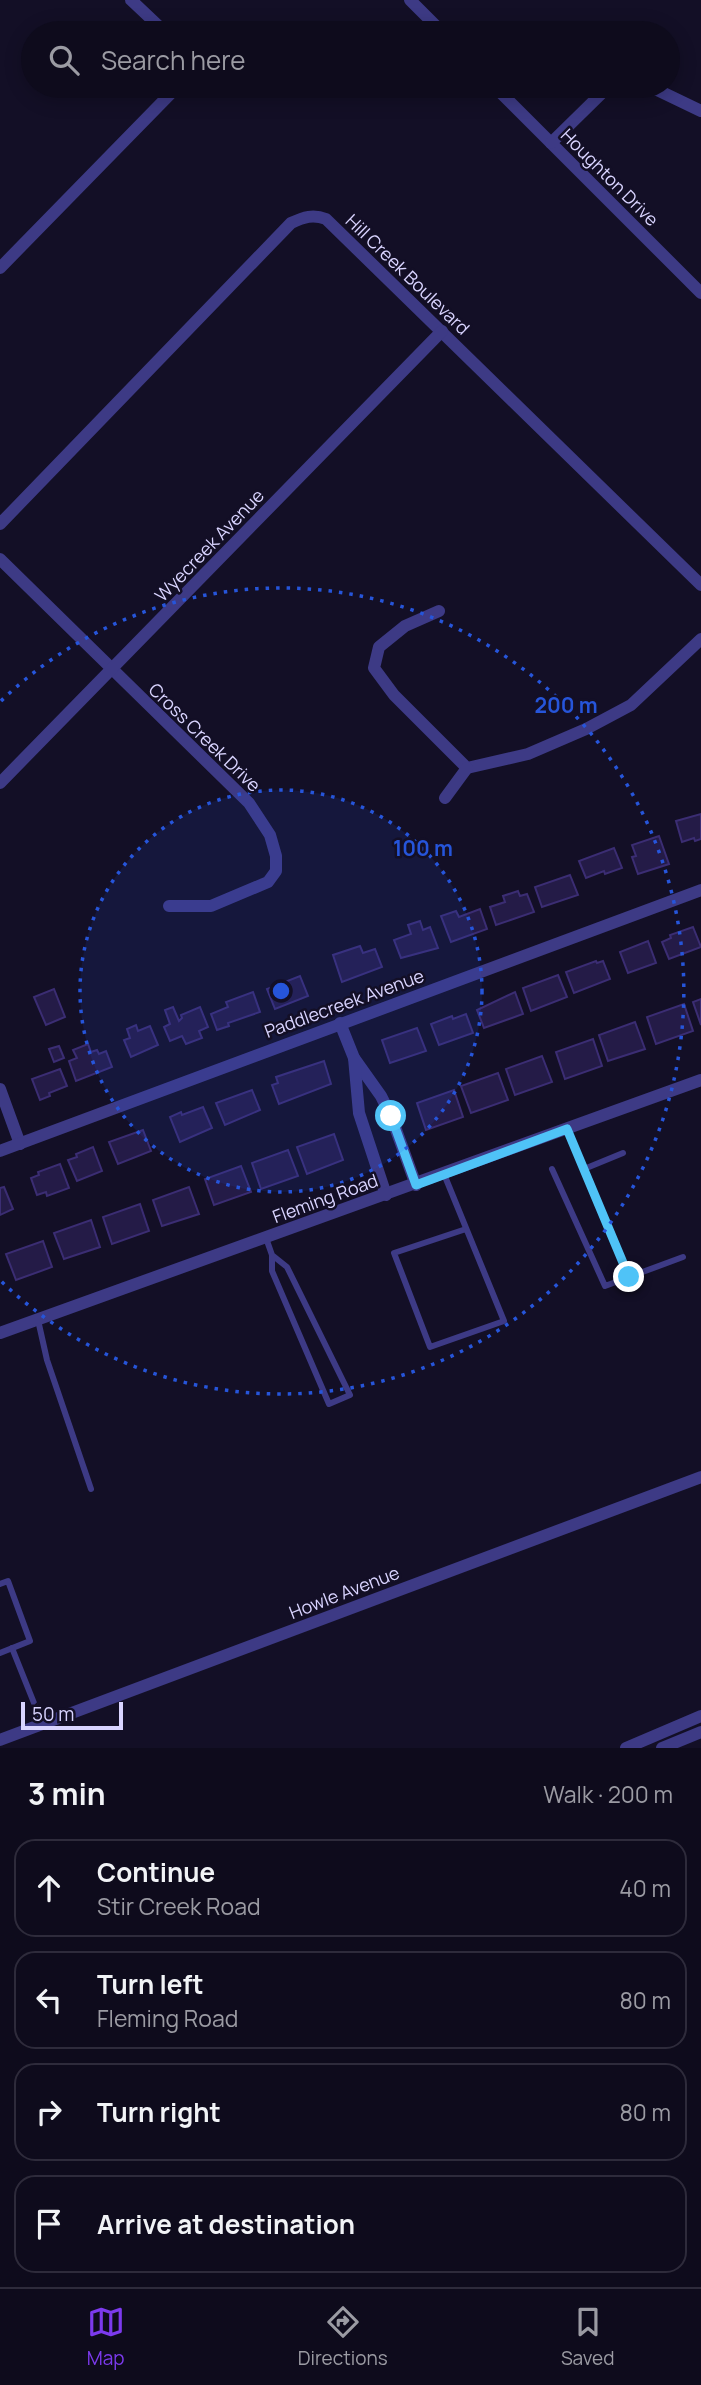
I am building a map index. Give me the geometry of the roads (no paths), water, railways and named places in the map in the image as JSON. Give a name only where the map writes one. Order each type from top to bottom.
[{"type":"street","points":[[131,0],[153,21]]},
{"type":"street","points":[[414,1],[432,21]]},
{"type":"street","points":[[0,268],[166,98]]},
{"type":"street","name":"Houghton Drive","points":[[506,98],[701,293]]},
{"type":"street","points":[[551,144],[597,98]]},
{"type":"street","points":[[674,98],[701,111]]},
{"type":"street","name":"Hill Creek Boulevard","points":[[0,524],[292,223],[308,216],[326,219],[701,585]]},
{"type":"street","name":"Wyecreek Avenue","points":[[0,783],[442,331]]},
{"type":"street","name":"Cross Creek Drive","points":[[0,559],[249,803],[270,835],[276,856],[276,871],[268,883],[211,906],[169,906]]},
{"type":"street","points":[[439,611],[405,626],[379,647],[374,667],[394,695],[467,768]]},
{"type":"street","points":[[445,798],[467,768],[528,754],[586,729],[631,705],[701,639]]},
{"type":"street","name":"Paddlecreek Avenue","points":[[0,1151],[701,890]]},
{"type":"street","points":[[340,1023],[354,1058],[381,1096],[416,1185]]},
{"type":"street","points":[[354,1058],[359,1114],[386,1195]]},
{"type":"street","name":"Fleming Road","points":[[0,1333],[701,1080]]},
{"type":"street","points":[[0,1089],[20,1144]]},
{"type":"street","name":"Howle Avenue","points":[[0,1740],[701,1477]]},
{"type":"street","points":[[626,1748],[701,1716]]},
{"type":"street","points":[[662,1748],[701,1732]]},
{"type":"lane","points":[[567,1129],[629,1277]]},
{"type":"lane","points":[[584,1169],[623,1153]]},
{"type":"lane","points":[[552,1169],[605,1286],[683,1257]]},
{"type":"lane","points":[[444,1174],[504,1321],[430,1348],[394,1253],[466,1229]]},
{"type":"lane","points":[[266,1238],[272,1255],[272,1271],[329,1404],[350,1395],[287,1267],[272,1255]]},
{"type":"lane","points":[[38,1320],[47,1360],[91,1489]]},
{"type":"lane","points":[[0,1584],[8,1581],[30,1641],[0,1653]]},
{"type":"lane","points":[[12,1648],[42,1723]]}]
